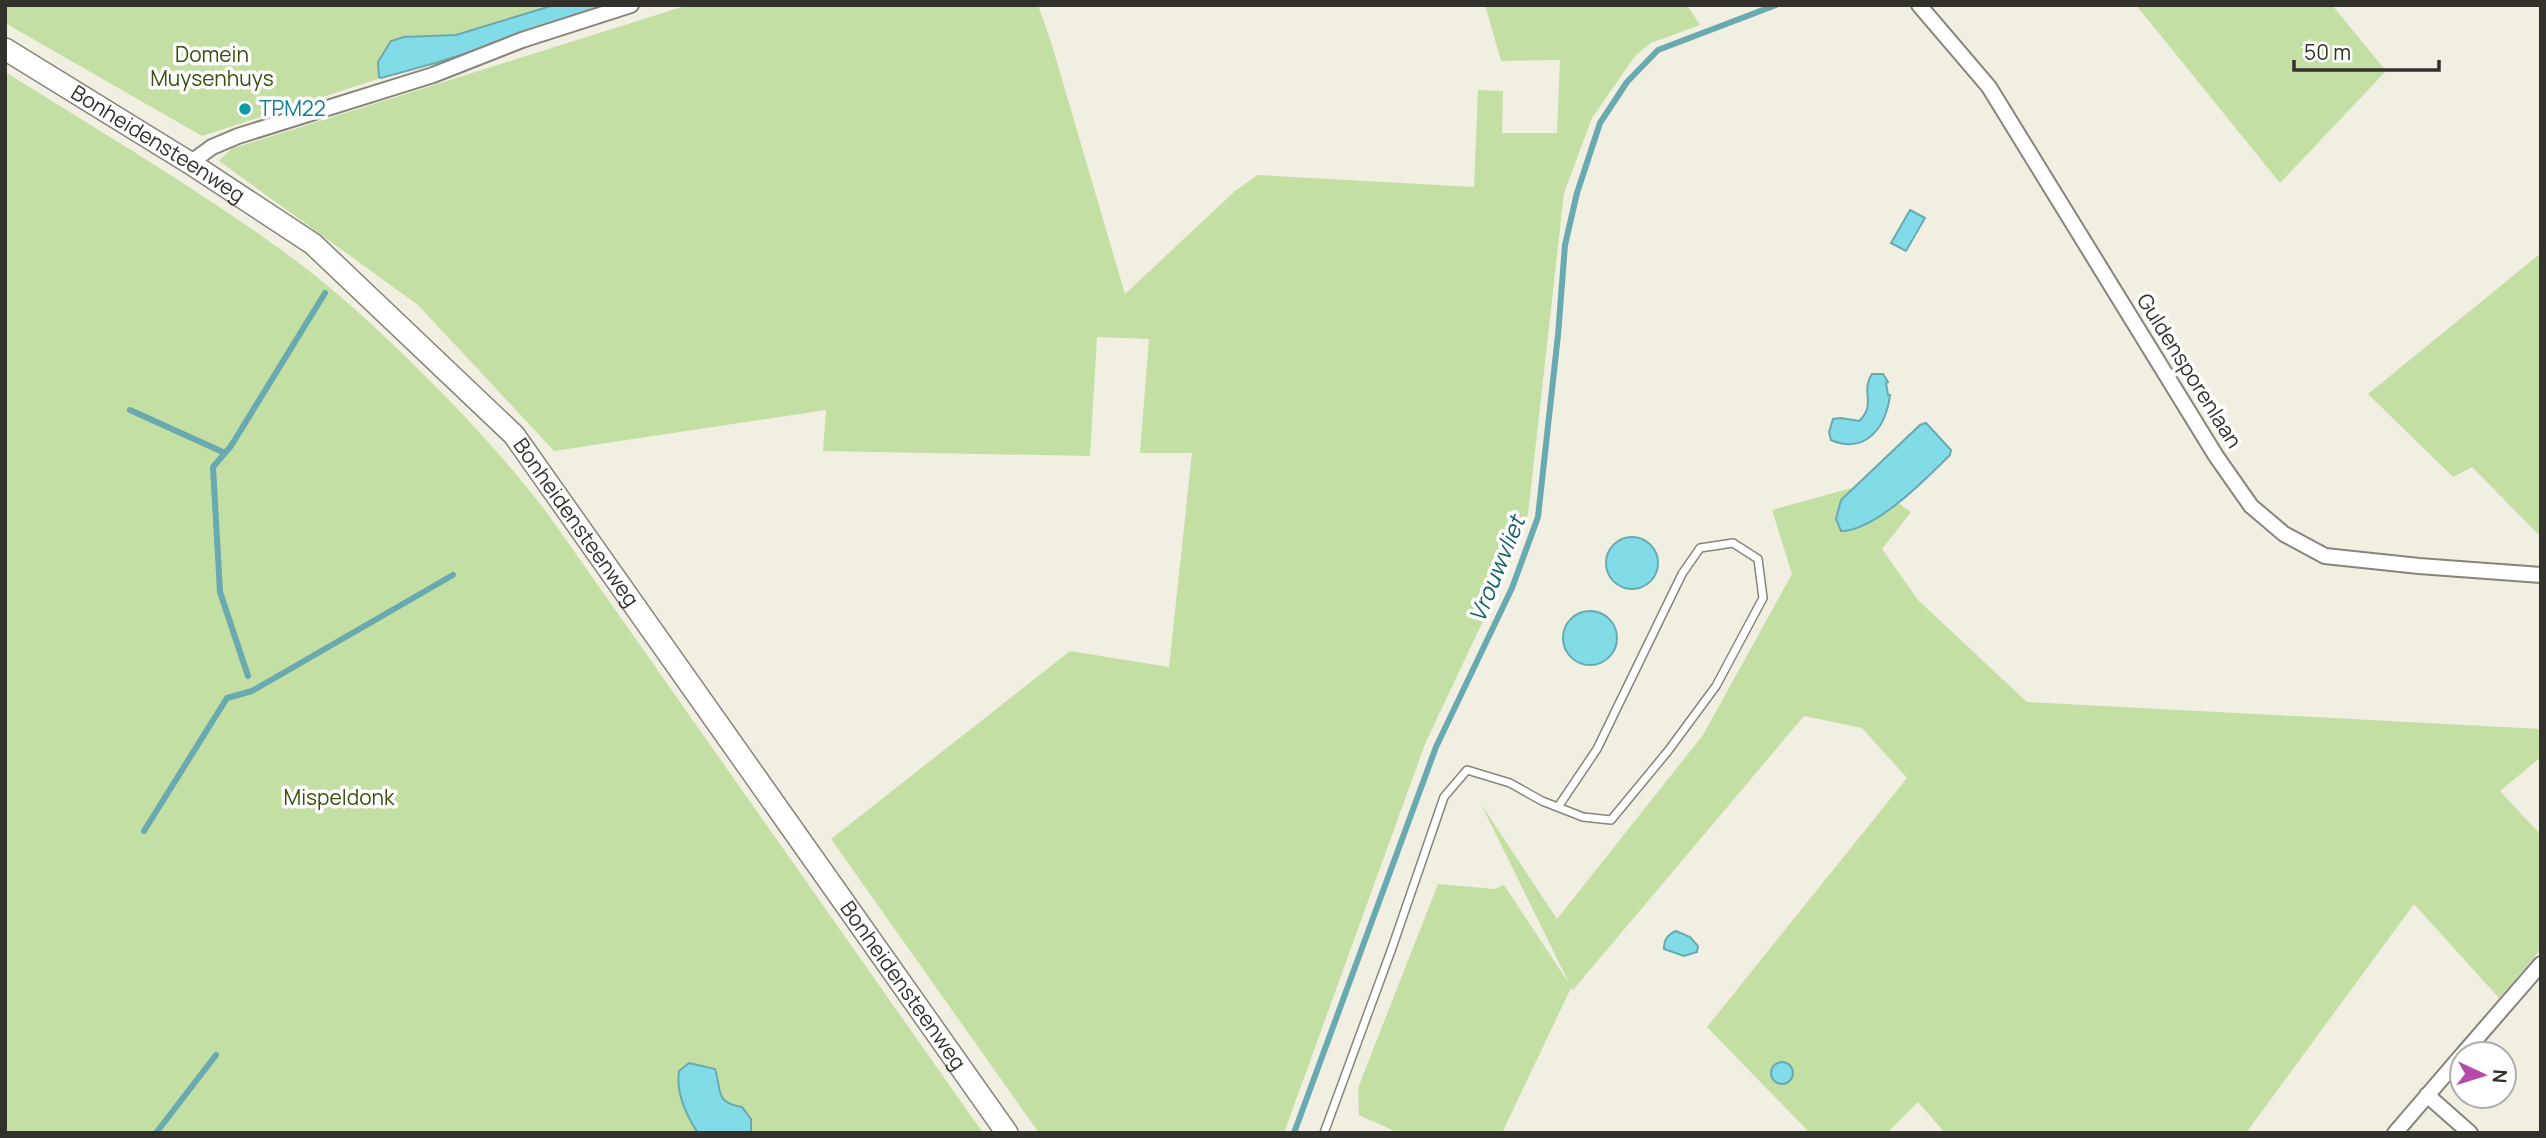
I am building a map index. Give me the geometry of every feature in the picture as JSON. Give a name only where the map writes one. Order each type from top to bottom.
[{"type":"street","points":[[190,163],[220,142],[433,75],[522,40],[631,5]]},
{"type":"street","name":"Guldensporenlaan","points":[[1919,5],[1989,87],[2216,456],[2251,506],[2284,534],[2325,556],[2541,575]]},
{"type":"street","name":"Bonheidensteenweg","points":[[5,49],[190,163],[313,244],[514,435],[1007,1133]]},
{"type":"street","points":[[2476,1040],[2541,964]]},
{"type":"street","points":[[2395,1133],[2448,1072]]},
{"type":"street","points":[[2427,1096],[2470,1133]]},
{"type":"lane","points":[[1324,1133],[1444,797],[1467,770],[1510,783],[1542,801],[1583,817],[1611,820],[1668,751],[1716,686],[1763,598],[1758,559],[1733,544],[1700,548],[1682,574],[1597,749],[1558,807]]},
{"type":"green space","name":"Domein Muysenhuys","points":[[5,5],[554,5],[456,35],[433,38],[380,71],[381,78],[202,136],[5,23]]},
{"type":"green space","points":[[688,5],[1038,5],[1125,294],[1235,191],[1258,175],[1474,187],[1478,90],[1503,91],[1502,133],[1557,133],[1560,60],[1501,61],[1485,5],[1687,5],[1700,25],[1651,43],[1635,56],[1592,118],[1564,193],[1528,514],[1500,585],[1425,744],[1284,1133],[1039,1133],[831,839],[1070,651],[1169,667],[1192,453],[1140,453],[1149,339],[1097,337],[1090,456],[823,451],[826,410],[554,451],[418,305],[219,161],[231,149]]},
{"type":"green space","points":[[2136,5],[2332,5],[2386,71],[2280,183]]},
{"type":"green space","name":"Mispeldonk","points":[[5,72],[186,185],[291,257],[373,326],[471,423],[550,517],[983,1133],[5,1133]]},
{"type":"green space","points":[[2541,253],[2541,537],[2472,467],[2453,477],[2368,394]]},
{"type":"green space","points":[[1870,483],[1911,512],[1882,549],[1918,600],[2027,702],[2541,729],[2541,757],[2500,791],[2541,835],[2541,949],[2499,998],[2414,904],[2246,1133],[1945,1133],[1918,1102],[1887,1133],[1810,1133],[1707,1027],[1907,778],[1862,728],[1804,716],[1573,990],[1571,988],[1502,1133],[1399,1133],[1359,1115],[1358,1088],[1438,884],[1495,889],[1504,885],[1570,985],[1481,804],[1557,919],[1703,735],[1792,574],[1772,510]]},
{"type":"water","points":[[554,5],[614,5],[439,62],[379,77],[378,62],[391,41],[404,37],[456,35]]},
{"type":"water","points":[[1910,210],[1925,218],[1906,251],[1891,243]]},
{"type":"water","points":[[1872,374],[1883,374],[1888,382],[1886,383],[1890,395],[1879,427],[1864,441],[1854,444],[1831,440],[1829,432],[1833,419],[1859,421],[1864,415],[1868,404],[1867,386]]},
{"type":"water","points":[[1926,423],[1951,450],[1950,455],[1914,490],[1884,513],[1854,529],[1841,531],[1836,519],[1841,500],[1920,425]]},
{"type":"water","points":[[1632,537],[1642,539],[1650,545],[1656,553],[1656,573],[1650,581],[1642,587],[1632,589],[1622,587],[1614,581],[1608,573],[1606,563],[1608,553],[1614,545],[1622,539]]},
{"type":"water","points":[[1590,611],[1609,619],[1617,638],[1609,657],[1590,665],[1571,657],[1563,638],[1571,619]]},
{"type":"water","points":[[1676,931],[1690,937],[1698,946],[1697,952],[1684,956],[1664,949],[1667,938]]},
{"type":"water","points":[[1782,1062],[1790,1065],[1793,1073],[1790,1081],[1782,1084],[1774,1081],[1771,1073],[1774,1065]]},
{"type":"water","points":[[689,1063],[715,1069],[723,1099],[742,1107],[751,1119],[751,1133],[698,1133],[686,1111],[679,1087],[679,1071]]},
{"type":"waterway","name":"Vrouwvliet","points":[[1294,1133],[1436,747],[1512,588],[1538,517],[1565,245],[1577,193],[1600,123],[1627,82],[1658,50],[1776,5]]},
{"type":"waterway","points":[[248,676],[220,592],[213,467],[231,446],[325,293]]},
{"type":"waterway","points":[[130,410],[225,453]]},
{"type":"waterway","points":[[144,831],[227,698],[252,691],[453,575]]},
{"type":"waterway","points":[[156,1133],[216,1055]]},
{"type":"place","name":"TPM22","points":[[245,109]]}]
